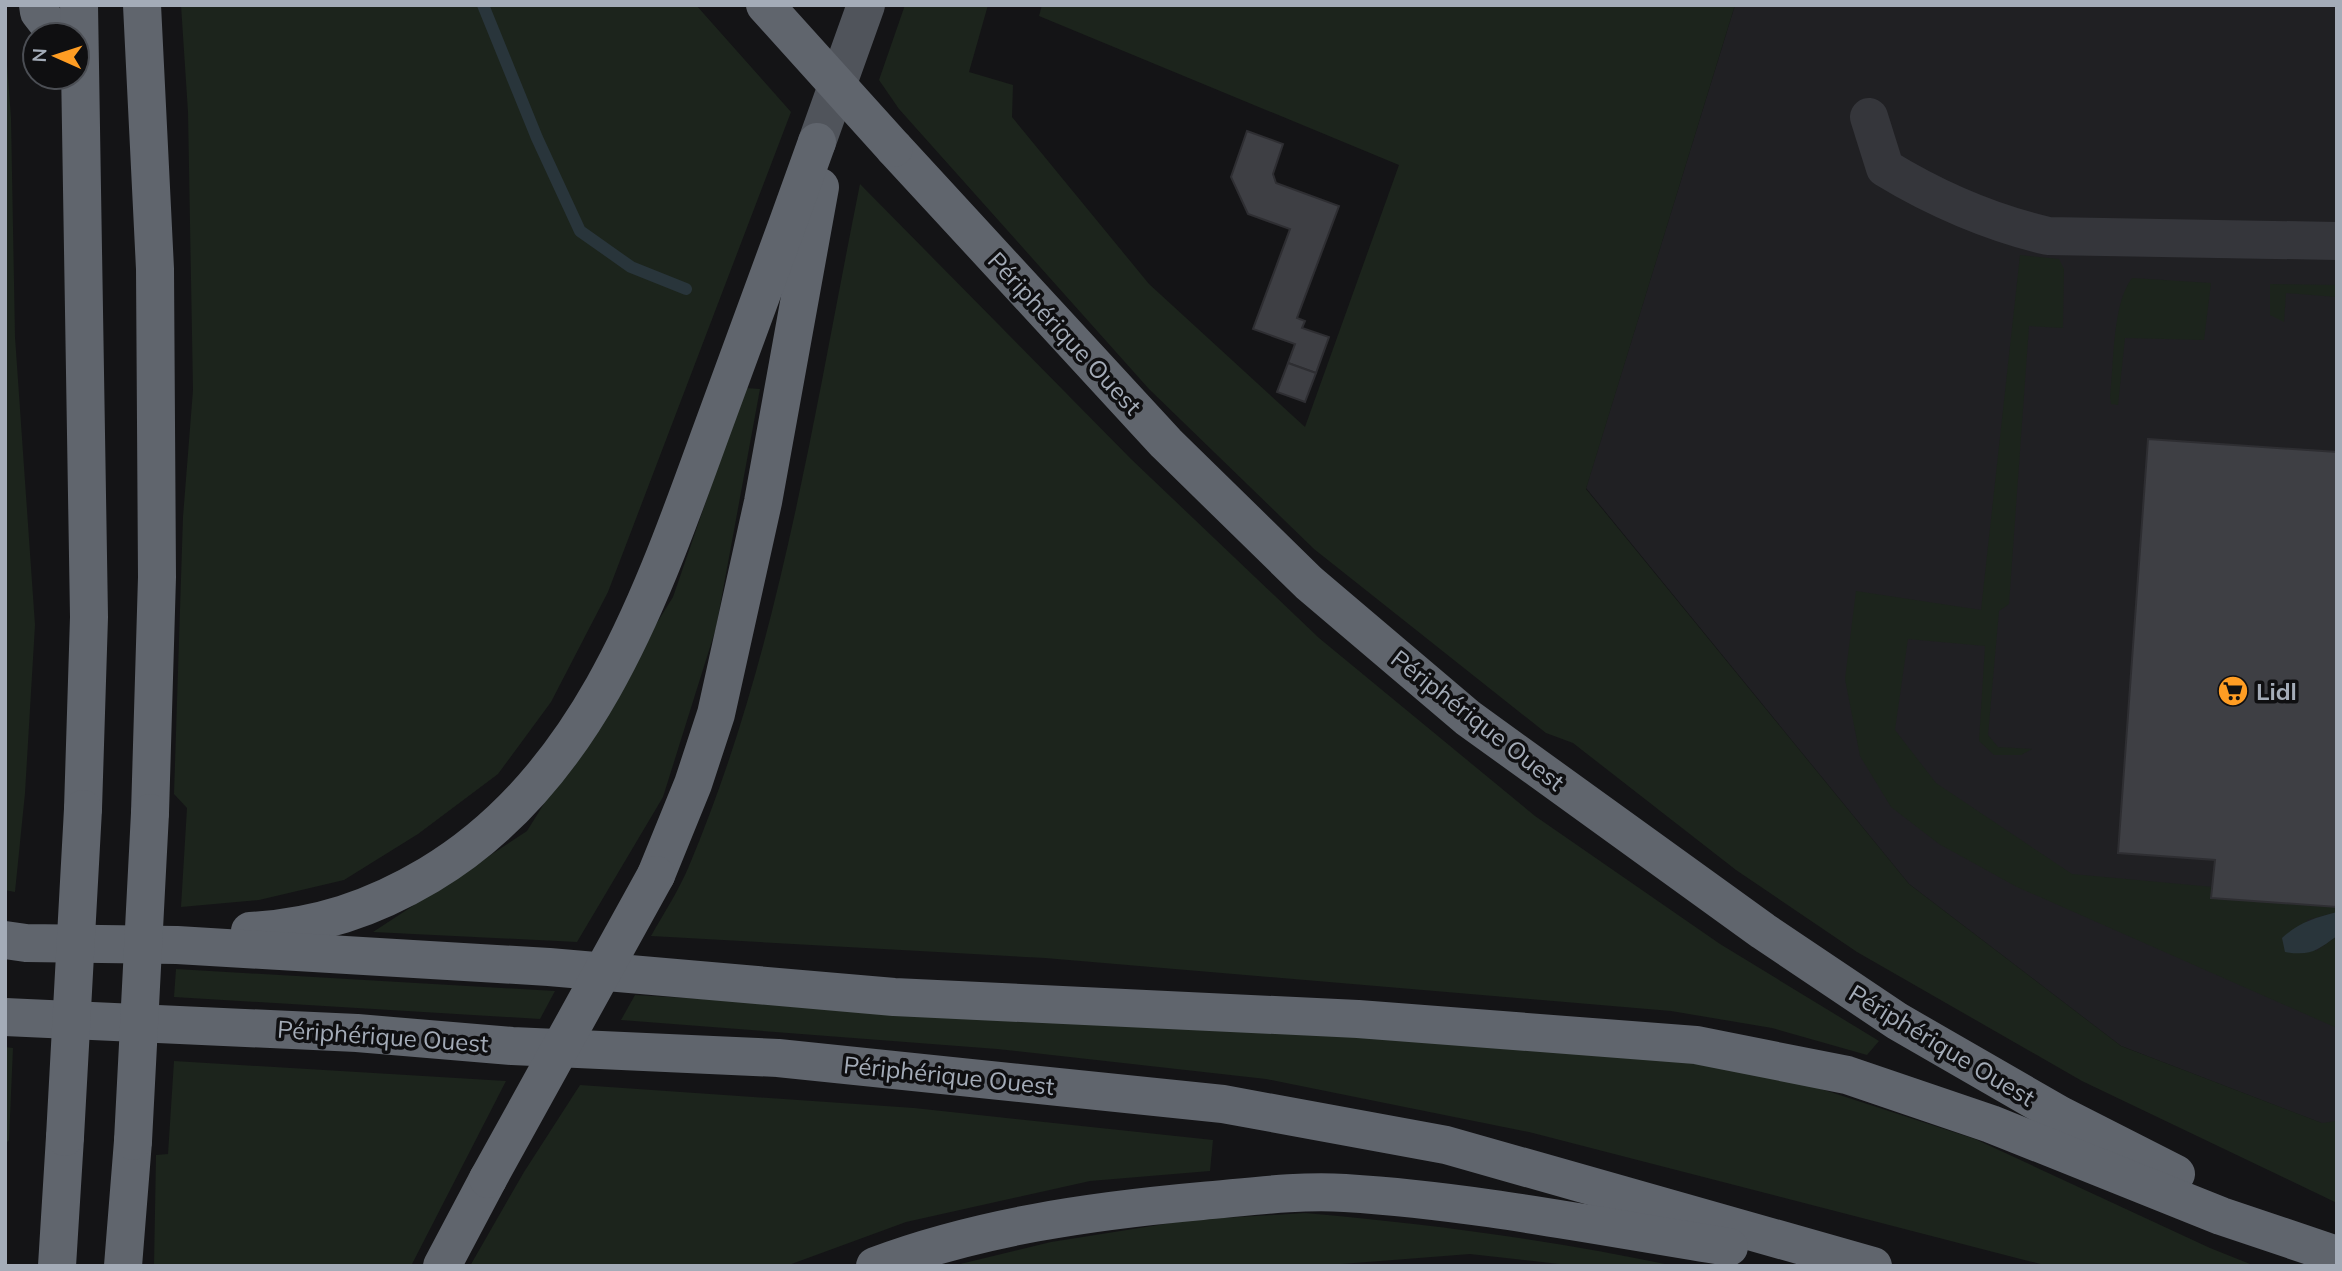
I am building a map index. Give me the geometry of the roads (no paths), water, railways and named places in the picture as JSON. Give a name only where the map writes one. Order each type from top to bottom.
[{"type":"highway","points":[[38,5],[39,12],[46,21]]},
{"type":"highway","points":[[123,1266],[133,1141],[150,813],[157,577],[155,283],[142,5]]},
{"type":"highway","name":"Périphérique Ouest","points":[[765,5],[1166,443],[1310,583],[1468,718],[1763,931],[1897,1021],[2072,1121],[2205,1189],[2337,1249]]},
{"type":"highway","points":[[57,1266],[83,810],[89,603],[80,91]]},
{"type":"highway","points":[[442,1266],[656,874],[693,784],[716,714],[764,502],[820,189],[817,142]]},
{"type":"highway","points":[[177,945],[223,932],[284,929],[330,920],[373,906],[475,845],[538,784],[582,724],[619,661],[659,575],[817,142]]},
{"type":"highway","points":[[5,940],[26,943],[177,945],[549,968],[894,997],[1358,1019],[1696,1045],[1847,1075],[1991,1124],[2221,1216],[2337,1255]]},
{"type":"highway","name":"Périphérique Ouest","points":[[5,1017],[186,1024],[526,1046],[778,1058],[1223,1104],[1446,1145],[1872,1266]]},
{"type":"highway","points":[[875,1266],[1002,1229],[1116,1209],[1343,1193],[1454,1204],[1851,1266]]},
{"type":"main road","points":[[817,142],[866,5]]},
{"type":"street","points":[[1869,117],[1885,168],[1909,183],[2015,229],[2048,236],[2337,241]]},
{"type":"waterway","points":[[483,5],[537,138],[580,231],[631,267],[686,289]]},
{"type":"place","name":"Lidl","points":[[2233,691]]}]
